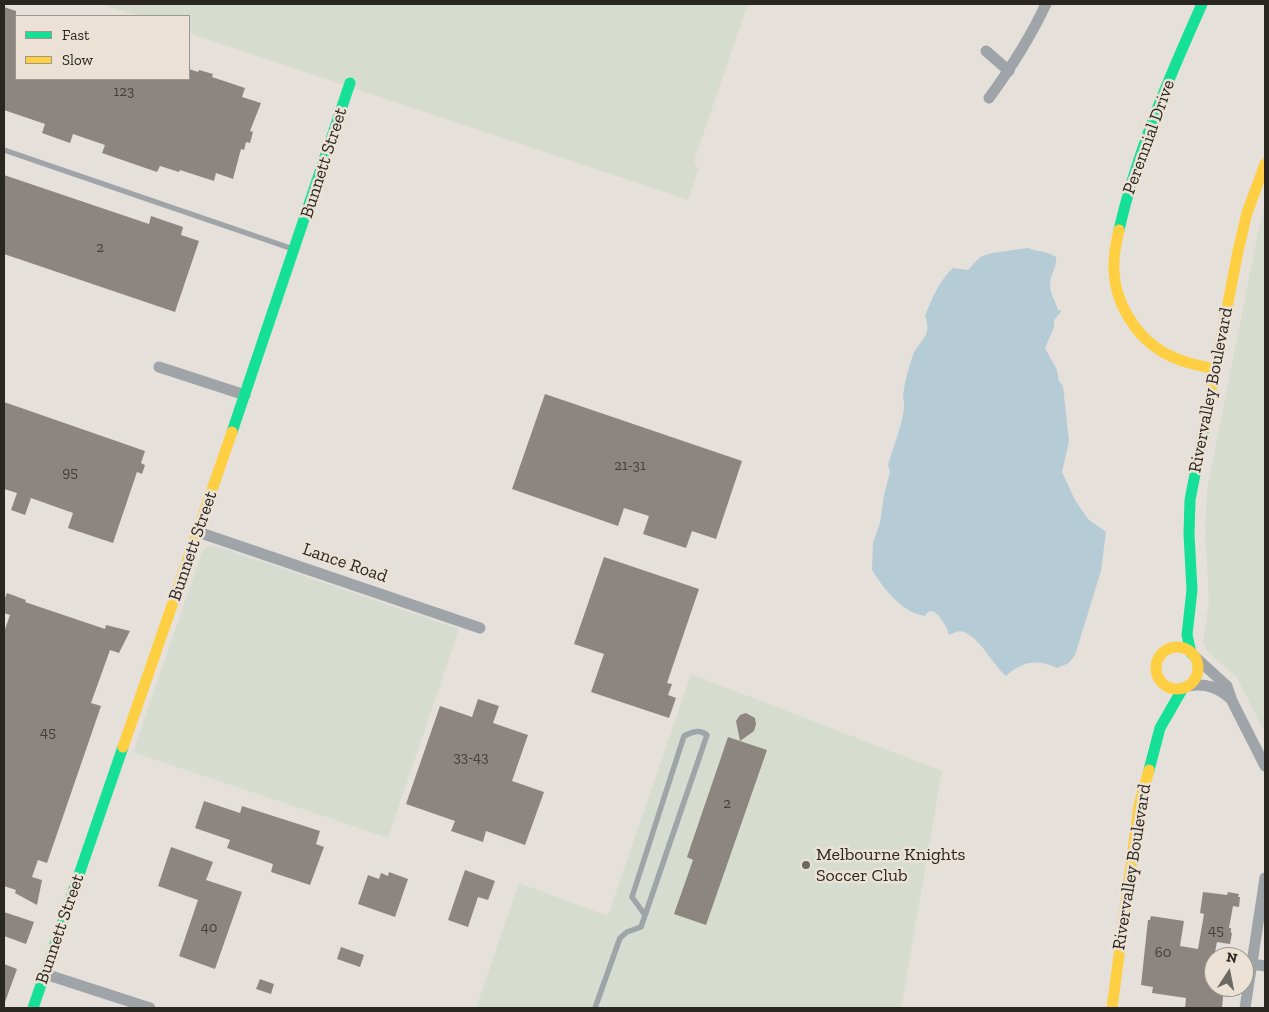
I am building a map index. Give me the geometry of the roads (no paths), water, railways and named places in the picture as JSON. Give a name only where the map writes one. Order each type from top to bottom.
[{"type":"street","points":[[989,98],[1010,71],[1046,4]]},
{"type":"street","name":"Perennial Drive","points":[[1202,4],[1144,139],[1132,175],[1119,232],[1114,277],[1122,304],[1129,319],[1137,331],[1149,343],[1173,358],[1215,369]]},
{"type":"street","points":[[986,51],[1010,71]]},
{"type":"street","name":"Bunnett Street","points":[[33,1008],[245,396],[350,83]]},
{"type":"street","name":"Rivervalley Boulevard","points":[[1162,654],[1186,620],[1191,601],[1192,581],[1188,525],[1190,500],[1247,213],[1265,164]]},
{"type":"street","points":[[159,367],[245,396]]},
{"type":"street","name":"Lance Road","points":[[198,532],[480,628]]},
{"type":"street","name":"Rivervalley Boulevard","points":[[1186,620],[1188,645],[1192,654]]},
{"type":"street","points":[[1232,701],[1223,692],[1204,684],[1170,688],[1159,680],[1156,666],[1158,659],[1162,654],[1179,647],[1192,654],[1218,676],[1227,686],[1232,701],[1265,766]]},
{"type":"street","points":[[1185,687],[1192,682],[1197,672],[1196,661],[1192,654]]},
{"type":"street","name":"Rivervalley Boulevard","points":[[1159,680],[1161,698],[1160,728]]},
{"type":"street","name":"Rivervalley Boulevard","points":[[1112,1008],[1138,812],[1160,728],[1185,687]]},
{"type":"street","points":[[1254,951],[1265,878]]},
{"type":"street","points":[[44,974],[150,1008]]},
{"type":"lane","points":[[4,150],[295,250]]},
{"type":"lane","points":[[595,1008],[620,938],[627,932],[641,927],[708,735],[703,732],[692,731],[684,736],[632,897],[645,915]]},
{"type":"water","points":[[1028,248],[1056,257],[1050,289],[1058,310],[1062,311],[1054,320],[1054,327],[1045,348],[1063,386],[1069,441],[1062,472],[1075,500],[1088,519],[1106,532],[1101,571],[1075,655],[1069,663],[1057,668],[1043,663],[1030,663],[1018,667],[1006,676],[970,635],[960,631],[949,635],[939,616],[933,611],[928,612],[925,616],[916,614],[894,599],[872,570],[873,543],[880,523],[890,472],[888,465],[903,415],[904,386],[913,355],[926,334],[927,323],[925,316],[936,290],[953,268],[968,270],[980,257],[992,253]]},
{"type":"place","name":"Melbourne Knights Soccer Club","points":[[806,865]]}]
